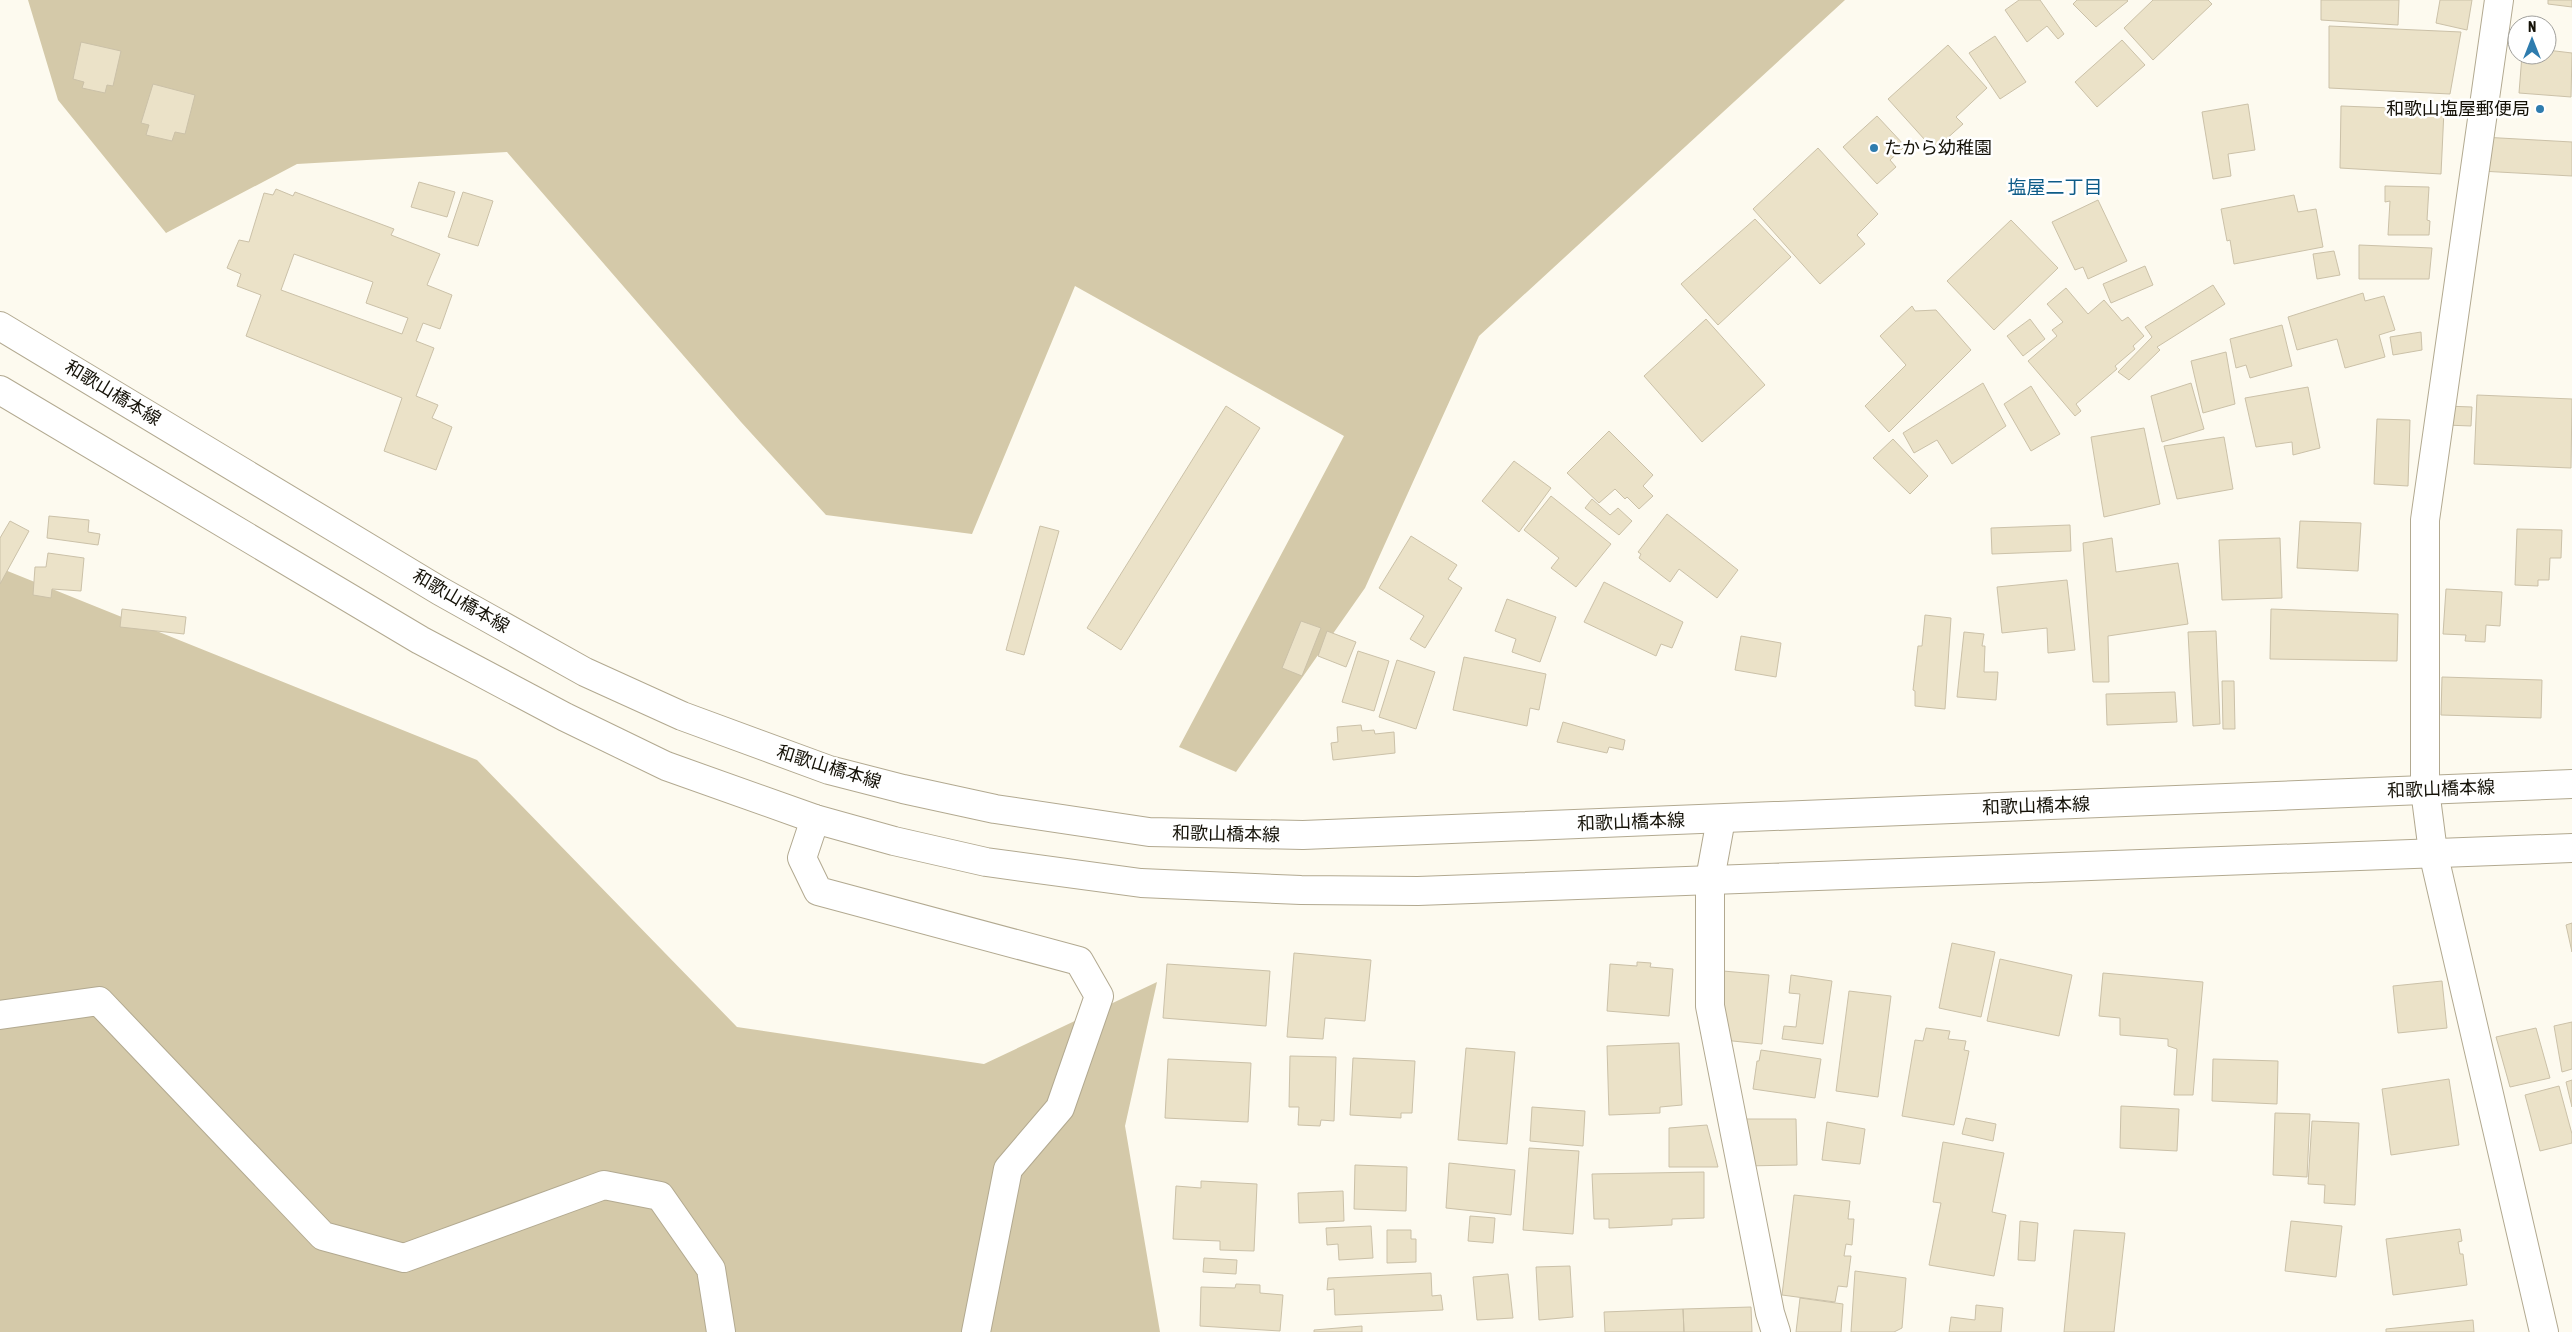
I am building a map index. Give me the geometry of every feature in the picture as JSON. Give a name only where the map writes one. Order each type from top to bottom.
[{"type":"main road","points":[[2499,0],[2425,520],[2424,790],[2432,852],[2544,1332]]},
{"type":"main road","name":"和歌山橋本線","points":[[0,326],[440,591],[585,672],[682,716],[829,770],[903,789],[995,809],[1149,832],[1303,835],[2572,784]]},
{"type":"main road","points":[[0,390],[420,640],[565,717],[666,766],[815,819],[894,841],[986,862],[1141,883],[1301,890],[1418,891],[2572,848]]},
{"type":"main road","points":[[815,819],[802,858],[818,891],[1079,961],[1099,996],[1060,1108],[1008,1169],[976,1332]]},
{"type":"main road","points":[[1721,819],[1710,879],[1710,1006],[1770,1313],[1776,1332]]},
{"type":"main road","points":[[0,1016],[99,1001],[323,1236],[404,1258],[604,1185],[660,1196],[711,1269],[721,1332]]},
{"type":"shaded area","points":[[28,0],[1845,0],[1479,336],[1365,588],[1236,772],[1179,747],[1344,436],[1075,286],[972,534],[826,515],[741,422],[507,152],[297,164],[166,233],[58,100]]},
{"type":"shaded area","points":[[0,568],[477,760],[737,1027],[984,1064],[1157,982],[1125,1126],[1160,1332],[0,1332]]},
{"type":"building","points":[[2019,0],[2040,0],[2064,34],[2058,39],[2047,26],[2027,42],[2005,10]]},
{"type":"building","points":[[2077,0],[2128,1],[2096,27],[2073,4]]},
{"type":"building","points":[[2153,0],[2208,0],[2212,4],[2153,60],[2124,28]]},
{"type":"building","points":[[2321,0],[2399,0],[2398,25],[2321,20]]},
{"type":"building","points":[[2440,0],[2472,0],[2467,30],[2436,23]]},
{"type":"building","points":[[2548,0],[2572,0],[2572,7],[2548,4]]},
{"type":"building","points":[[2329,26],[2461,32],[2450,94],[2329,88]]},
{"type":"building","points":[[1995,36],[2026,82],[2000,99],[1969,53]]},
{"type":"building","points":[[2122,40],[2145,65],[2097,107],[2075,82]]},
{"type":"building","points":[[81,42],[121,51],[113,86],[107,85],[105,93],[82,88],[84,82],[73,79]]},
{"type":"building","points":[[1948,45],[1987,88],[1956,117],[1963,124],[1934,150],[1888,99]]},
{"type":"building","points":[[2557,51],[2572,53],[2571,97],[2519,93],[2521,65],[2557,65]]},
{"type":"building","points":[[153,84],[195,95],[185,134],[175,132],[172,141],[146,135],[149,125],[141,123]]},
{"type":"building","points":[[2248,104],[2255,150],[2228,154],[2231,176],[2213,179],[2202,112]]},
{"type":"building","points":[[2341,106],[2444,110],[2441,174],[2340,168]]},
{"type":"building","points":[[1877,116],[1905,146],[1890,160],[1896,167],[1877,184],[1843,147]]},
{"type":"building","points":[[2482,137],[2572,142],[2572,176],[2480,171]]},
{"type":"building","points":[[1818,148],[1878,214],[1857,235],[1865,244],[1820,284],[1753,209]]},
{"type":"building","points":[[419,182],[455,192],[447,217],[411,207]]},
{"type":"building","points":[[2385,186],[2429,187],[2427,220],[2430,221],[2429,235],[2388,235],[2390,201],[2385,202]]},
{"type":"building","points":[[276,189],[293,196],[295,192],[394,229],[391,235],[440,254],[427,285],[452,295],[440,329],[423,323],[416,341],[434,348],[416,396],[438,405],[432,418],[452,427],[436,470],[384,451],[402,398],[246,336],[261,295],[237,286],[241,274],[227,268],[239,240],[249,242],[264,193],[273,195]],"holes":[[[294,254],[373,282],[366,303],[408,318],[402,334],[281,290]]]},
{"type":"building","points":[[463,192],[493,201],[478,246],[448,237]]},
{"type":"building","points":[[2294,195],[2298,212],[2316,209],[2323,247],[2234,264],[2230,240],[2227,241],[2221,209]]},
{"type":"building","points":[[2098,200],[2127,261],[2088,279],[2083,267],[2075,270],[2052,222]]},
{"type":"building","points":[[1755,219],[1791,257],[1718,325],[1681,284]]},
{"type":"building","points":[[2011,220],[2058,268],[1994,330],[1947,281]]},
{"type":"building","points":[[2359,245],[2432,248],[2429,279],[2359,279]]},
{"type":"building","points":[[2334,251],[2340,275],[2317,279],[2313,254]]},
{"type":"building","points":[[2145,266],[2153,285],[2111,303],[2103,284]]},
{"type":"building","points":[[2213,285],[2225,304],[2157,347],[2160,350],[2129,380],[2118,372],[2152,337],[2145,327]]},
{"type":"building","points":[[2066,288],[2088,314],[2104,300],[2122,321],[2128,317],[2144,336],[2133,346],[2135,349],[2115,366],[2117,369],[2076,404],[2081,411],[2075,416],[2028,361],[2057,336],[2052,330],[2063,322],[2047,304]]},
{"type":"building","points":[[2363,293],[2365,301],[2384,296],[2395,330],[2379,335],[2385,357],[2345,368],[2337,339],[2297,350],[2288,317]]},
{"type":"building","points":[[1912,306],[1915,311],[1936,310],[1971,350],[1889,432],[1865,406],[1906,365],[1880,336]]},
{"type":"building","points":[[1706,319],[1765,385],[1702,442],[1644,376]]},
{"type":"building","points":[[2030,319],[2045,339],[2023,356],[2007,336]]},
{"type":"building","points":[[2282,325],[2292,366],[2250,378],[2246,365],[2236,368],[2230,339]]},
{"type":"building","points":[[2421,332],[2422,350],[2393,355],[2390,337]]},
{"type":"building","points":[[2226,352],[2235,404],[2203,413],[2191,361]]},
{"type":"building","points":[[1983,383],[2006,426],[1952,464],[1937,440],[1914,453],[1903,433]]},
{"type":"building","points":[[2191,383],[2204,429],[2162,442],[2151,396]]},
{"type":"building","points":[[2031,386],[2060,434],[2031,451],[2004,404]]},
{"type":"building","points":[[2308,387],[2320,448],[2293,455],[2292,442],[2256,447],[2245,398]]},
{"type":"building","points":[[2477,395],[2572,399],[2571,468],[2474,464]]},
{"type":"building","points":[[1226,406],[1260,428],[1121,650],[1087,628]]},
{"type":"building","points":[[2445,406],[2472,407],[2471,426],[2445,425]]},
{"type":"building","points":[[2377,419],[2410,420],[2408,486],[2374,484]]},
{"type":"building","points":[[2144,428],[2160,504],[2104,517],[2091,437]]},
{"type":"building","points":[[1609,431],[1653,475],[1643,486],[1653,496],[1639,509],[1627,497],[1625,499],[1615,489],[1599,503],[1567,473]]},
{"type":"building","points":[[2224,437],[2233,489],[2177,499],[2164,446]]},
{"type":"building","points":[[1893,439],[1928,476],[1910,494],[1873,458]]},
{"type":"building","points":[[1514,461],[1551,488],[1519,532],[1482,501]]},
{"type":"building","points":[[1551,496],[1611,544],[1576,587],[1551,568],[1559,558],[1524,530]]},
{"type":"building","points":[[1592,499],[1610,515],[1618,508],[1632,521],[1619,535],[1585,508]]},
{"type":"building","points":[[1667,514],[1738,570],[1717,598],[1679,569],[1670,582],[1639,558],[1641,554],[1638,552]]},
{"type":"building","points":[[49,516],[89,520],[88,532],[100,534],[98,545],[47,538]]},
{"type":"building","points":[[10,521],[29,531],[0,584],[0,538]]},
{"type":"building","points":[[2300,521],[2361,523],[2358,571],[2297,568]]},
{"type":"building","points":[[2070,525],[2071,551],[1992,554],[1991,528]]},
{"type":"building","points":[[1040,526],[1059,531],[1024,655],[1006,650]]},
{"type":"building","points":[[2517,529],[2562,530],[2561,558],[2550,558],[2549,580],[2538,580],[2538,586],[2515,585]]},
{"type":"building","points":[[1411,536],[1457,565],[1448,579],[1462,588],[1425,648],[1410,639],[1424,616],[1379,588]]},
{"type":"building","points":[[2112,538],[2116,572],[2178,563],[2188,624],[2108,636],[2109,682],[2093,682],[2083,543]]},
{"type":"building","points":[[2280,538],[2282,598],[2222,600],[2219,540]]},
{"type":"building","points":[[48,553],[84,558],[81,591],[52,589],[51,598],[33,595],[35,567],[46,567]]},
{"type":"building","points":[[2067,580],[2075,650],[2048,653],[2047,628],[2002,633],[1997,587]]},
{"type":"building","points":[[1604,582],[1683,622],[1672,648],[1661,644],[1656,656],[1584,622]]},
{"type":"building","points":[[2446,589],[2502,592],[2500,626],[2486,625],[2485,642],[2465,641],[2466,635],[2443,634]]},
{"type":"building","points":[[1507,599],[1556,617],[1540,662],[1512,652],[1516,639],[1495,631]]},
{"type":"building","points":[[122,609],[186,617],[184,634],[120,627]]},
{"type":"building","points":[[2271,609],[2398,614],[2397,661],[2270,659]]},
{"type":"building","points":[[1925,615],[1951,618],[1945,709],[1915,706],[1915,691],[1913,690],[1918,646],[1922,646]]},
{"type":"building","points":[[1301,621],[1321,628],[1302,676],[1282,668]]},
{"type":"building","points":[[1327,631],[1356,642],[1346,667],[1318,656]]},
{"type":"building","points":[[2216,631],[2220,724],[2193,726],[2188,632]]},
{"type":"building","points":[[1964,632],[1984,634],[1982,646],[1985,646],[1984,672],[1998,672],[1996,700],[1957,697]]},
{"type":"building","points":[[1741,636],[1781,643],[1776,677],[1735,670]]},
{"type":"building","points":[[1358,651],[1389,661],[1374,711],[1342,702]]},
{"type":"building","points":[[1464,657],[1546,674],[1539,710],[1530,708],[1527,726],[1453,710]]},
{"type":"building","points":[[1397,660],[1435,672],[1416,729],[1379,717]]},
{"type":"building","points":[[2442,677],[2542,680],[2541,718],[2441,715]]},
{"type":"building","points":[[2222,681],[2234,681],[2235,729],[2223,729]]},
{"type":"building","points":[[2175,692],[2177,722],[2107,725],[2106,694]]},
{"type":"building","points":[[1563,722],[1625,740],[1623,750],[1609,747],[1607,753],[1557,742]]},
{"type":"building","points":[[1361,725],[1362,731],[1374,730],[1375,734],[1394,732],[1395,753],[1333,760],[1331,743],[1338,742],[1337,727]]},
{"type":"building","points":[[2572,923],[2572,952],[2566,925]]},
{"type":"building","points":[[1952,943],[1995,952],[1981,1017],[1939,1008]]},
{"type":"building","points":[[1294,953],[1371,960],[1365,1021],[1325,1018],[1323,1039],[1287,1037]]},
{"type":"building","points":[[2000,959],[2072,975],[2059,1036],[1987,1021]]},
{"type":"building","points":[[1637,962],[1651,963],[1650,967],[1673,969],[1669,1016],[1607,1011],[1610,964],[1637,966]]},
{"type":"building","points":[[1167,964],[1270,971],[1266,1026],[1163,1018]]},
{"type":"building","points":[[1723,971],[1769,975],[1762,1044],[1713,1039]]},
{"type":"building","points":[[2103,973],[2203,982],[2193,1095],[2174,1095],[2177,1049],[2168,1046],[2168,1039],[2120,1035],[2120,1018],[2099,1016]]},
{"type":"building","points":[[1791,975],[1832,981],[1823,1044],[1782,1039],[1784,1026],[1796,1027],[1800,994],[1789,993]]},
{"type":"building","points":[[2442,981],[2447,1028],[2398,1033],[2393,986]]},
{"type":"building","points":[[1849,991],[1891,996],[1878,1097],[1836,1091]]},
{"type":"building","points":[[2572,1022],[2572,1069],[2562,1072],[2554,1026]]},
{"type":"building","points":[[1926,1028],[1950,1031],[1948,1039],[1966,1041],[1964,1050],[1969,1051],[1954,1125],[1902,1116],[1915,1040],[1923,1041]]},
{"type":"building","points":[[2536,1028],[2550,1078],[2510,1087],[2496,1037]]},
{"type":"building","points":[[1679,1043],[1682,1105],[1660,1107],[1660,1113],[1609,1115],[1607,1046]]},
{"type":"building","points":[[1466,1048],[1515,1052],[1507,1144],[1458,1140]]},
{"type":"building","points":[[1761,1050],[1821,1059],[1815,1098],[1753,1089],[1757,1061],[1759,1061]]},
{"type":"building","points":[[1290,1056],[1336,1057],[1334,1121],[1321,1120],[1320,1126],[1298,1125],[1299,1107],[1289,1107]]},
{"type":"building","points":[[1353,1058],[1415,1061],[1412,1113],[1401,1113],[1401,1118],[1350,1115]]},
{"type":"building","points":[[1168,1059],[1251,1063],[1248,1122],[1165,1118]]},
{"type":"building","points":[[2213,1059],[2278,1061],[2277,1104],[2212,1101]]},
{"type":"building","points":[[2449,1079],[2459,1145],[2391,1155],[2382,1089]]},
{"type":"building","points":[[2572,1080],[2572,1107],[2566,1082]]},
{"type":"building","points":[[2559,1086],[2572,1134],[2572,1143],[2540,1151],[2525,1095]]},
{"type":"building","points":[[2121,1106],[2179,1109],[2177,1151],[2120,1148]]},
{"type":"building","points":[[1532,1107],[1585,1111],[1583,1146],[1530,1141]]},
{"type":"building","points":[[2275,1113],[2310,1114],[2307,1177],[2273,1175]]},
{"type":"building","points":[[1966,1118],[1996,1124],[1993,1141],[1962,1134]]},
{"type":"building","points":[[1742,1119],[1796,1119],[1797,1165],[1744,1166]]},
{"type":"building","points":[[2312,1121],[2359,1123],[2355,1205],[2324,1203],[2325,1185],[2308,1184]]},
{"type":"building","points":[[1827,1122],[1865,1129],[1860,1164],[1822,1160]]},
{"type":"building","points":[[1707,1125],[1718,1167],[1669,1167],[1669,1128]]},
{"type":"building","points":[[1943,1142],[2004,1153],[1992,1212],[2006,1215],[1994,1276],[1929,1265],[1941,1203],[1933,1202]]},
{"type":"building","points":[[1529,1148],[1579,1151],[1573,1234],[1523,1230]]},
{"type":"building","points":[[1449,1163],[1515,1170],[1511,1215],[1446,1208]]},
{"type":"building","points":[[1355,1165],[1407,1167],[1406,1211],[1354,1209]]},
{"type":"building","points":[[1704,1172],[1704,1218],[1672,1219],[1672,1225],[1609,1228],[1609,1219],[1594,1219],[1592,1174]]},
{"type":"building","points":[[1201,1181],[1257,1184],[1254,1251],[1220,1250],[1220,1241],[1173,1239],[1176,1186],[1201,1188]]},
{"type":"building","points":[[1343,1191],[1344,1221],[1299,1223],[1298,1193]]},
{"type":"building","points":[[1794,1195],[1850,1201],[1848,1219],[1854,1219],[1852,1245],[1846,1244],[1844,1256],[1851,1256],[1847,1287],[1838,1286],[1835,1302],[1782,1295]]},
{"type":"building","points":[[1470,1216],[1495,1218],[1493,1243],[1468,1241]]},
{"type":"building","points":[[2020,1221],[2038,1223],[2035,1261],[2018,1260]]},
{"type":"building","points":[[2291,1221],[2342,1226],[2336,1277],[2285,1271]]},
{"type":"building","points":[[1371,1226],[1373,1258],[1339,1260],[1338,1244],[1327,1245],[1326,1228]]},
{"type":"building","points":[[2460,1229],[2462,1241],[2458,1242],[2460,1254],[2463,1254],[2467,1285],[2393,1295],[2386,1239]]},
{"type":"building","points":[[1387,1230],[1411,1230],[1411,1239],[1416,1239],[1416,1262],[1387,1263]]},
{"type":"building","points":[[2074,1230],[2125,1233],[2114,1332],[2064,1332]]},
{"type":"building","points":[[1204,1258],[1237,1260],[1236,1274],[1203,1272]]},
{"type":"building","points":[[1570,1266],[1573,1317],[1539,1320],[1536,1267]]},
{"type":"building","points":[[1855,1271],[1906,1278],[1902,1328],[1894,1332],[1851,1332]]},
{"type":"building","points":[[1431,1273],[1432,1296],[1441,1295],[1443,1310],[1335,1315],[1334,1289],[1327,1290],[1328,1278]]},
{"type":"building","points":[[1508,1274],[1513,1318],[1477,1320],[1473,1277]]},
{"type":"building","points":[[1236,1284],[1260,1285],[1260,1293],[1283,1295],[1280,1331],[1200,1326],[1201,1287],[1235,1288]]},
{"type":"building","points":[[1800,1298],[1843,1304],[1841,1332],[1796,1332]]},
{"type":"building","points":[[1976,1305],[2003,1308],[2001,1332],[1949,1332],[1951,1317],[1975,1320]]},
{"type":"building","points":[[1751,1307],[1752,1332],[1684,1332],[1683,1309]]},
{"type":"building","points":[[1683,1309],[1684,1332],[1605,1332],[1604,1312]]},
{"type":"building","points":[[2473,1320],[2474,1332],[2386,1332],[2386,1329]]},
{"type":"building","points":[[1362,1326],[1362,1332],[1314,1332],[1314,1330]]},
{"type":"place","name":"和歌山塩屋郵便局","points":[[2540,109]]},
{"type":"place","name":"たから幼稚園","points":[[1874,148]]},
{"type":"district","name":"塩屋二丁目","points":[[2055,187]]}]
